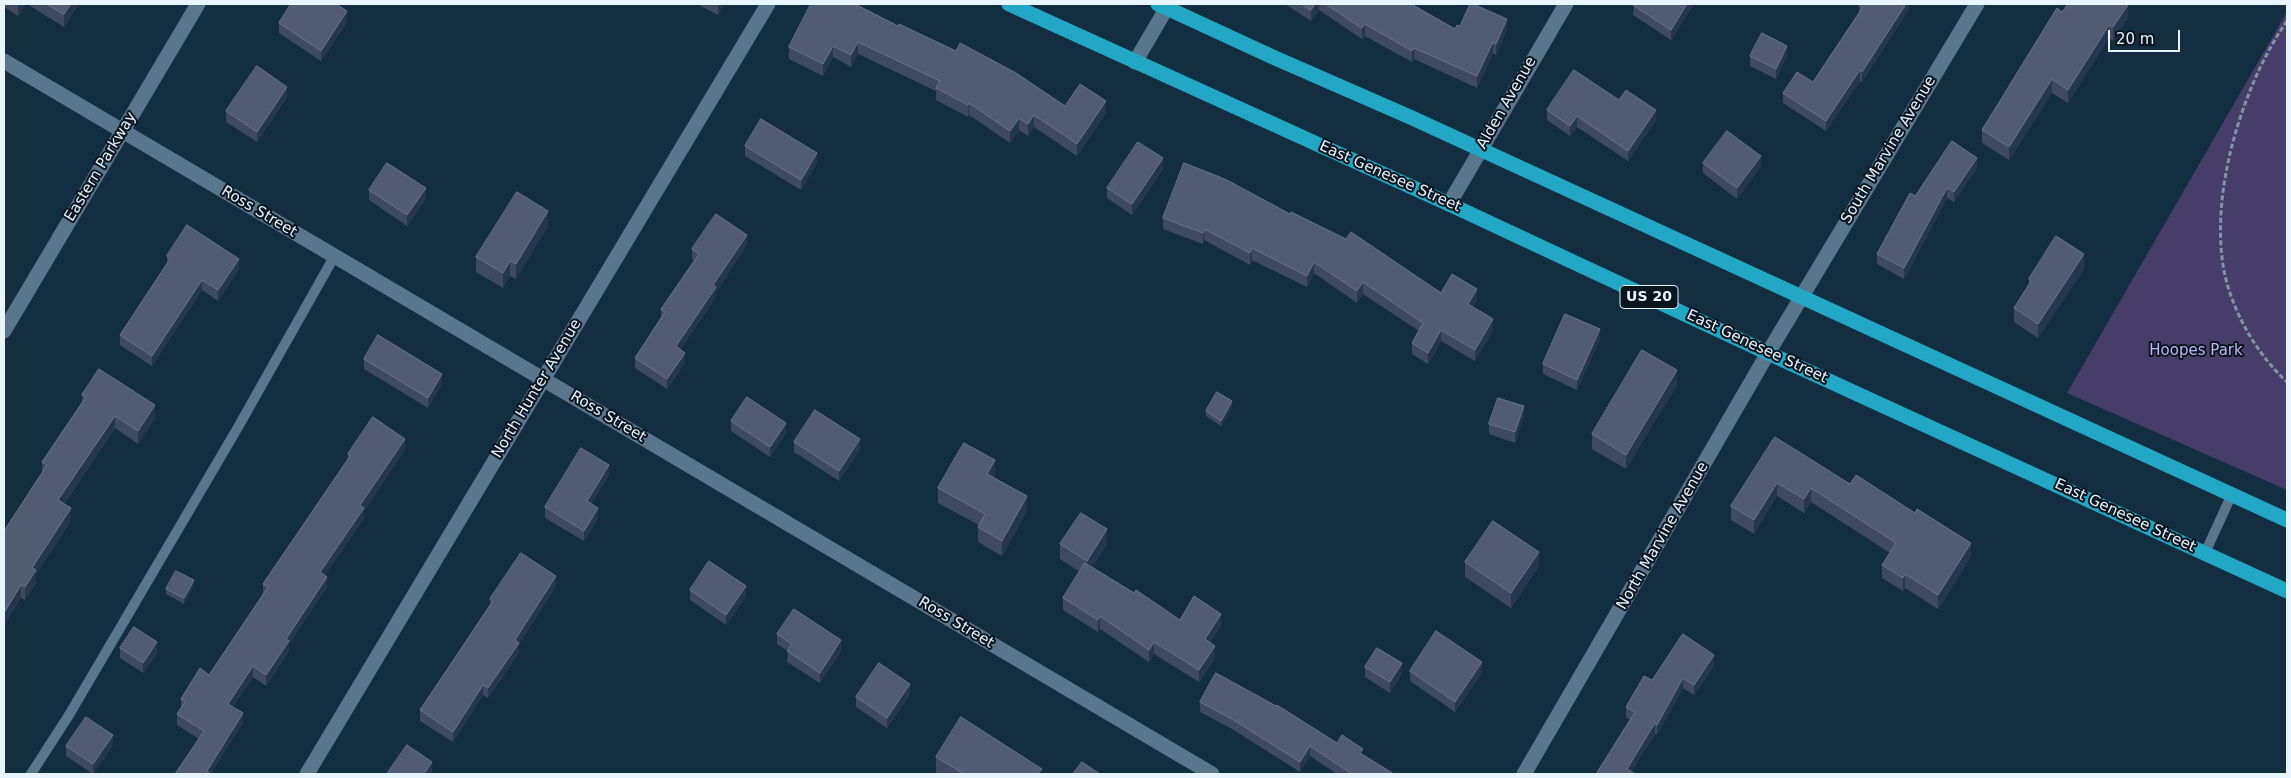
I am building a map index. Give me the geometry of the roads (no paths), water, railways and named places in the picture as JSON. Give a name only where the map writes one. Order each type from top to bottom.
[{"type":"highway","name":"East Genesee Street","points":[[1009,4],[1449,204],[1768,353],[2287,590]]},
{"type":"highway","points":[[1164,5],[2287,520]]},
{"type":"street","name":"Eastern Parkway","points":[[4,330],[198,4]]},
{"type":"street","name":"North Hunter Avenue","points":[[307,774],[768,4]]},
{"type":"street","name":"Alden Avenue","points":[[1449,204],[1566,4]]},
{"type":"street","name":"South Marvine Avenue","points":[[1803,298],[1855,207],[1977,4]]},
{"type":"street","points":[[1135,62],[1164,5]]},
{"type":"street","name":"Ross Street","points":[[4,61],[1212,774]]},
{"type":"street","name":"North Marvine Avenue","points":[[1524,774],[1768,353],[1803,298]]},
{"type":"lane","points":[[31,774],[69,715],[237,429],[334,257]]},
{"type":"lane","points":[[2205,553],[2232,494]]},
{"type":"park label","name":"Hoopes Park","points":[[2196,351]]}]
